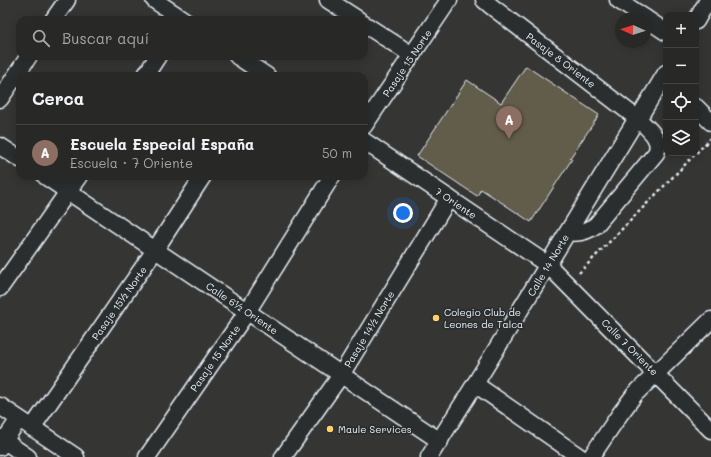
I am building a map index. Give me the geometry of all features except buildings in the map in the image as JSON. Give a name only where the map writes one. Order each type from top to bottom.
[{"type":"street","points":[[56,16],[67,0]]},
{"type":"street","points":[[154,0],[177,16]]},
{"type":"street","points":[[328,0],[353,16]]},
{"type":"street","name":"Pasaje 15 Norte","points":[[368,120],[449,0]]},
{"type":"street","points":[[618,0],[636,12]]},
{"type":"street","points":[[699,16],[708,0]]},
{"type":"street","name":"Pasaje 8 Oriente","points":[[491,2],[638,119],[657,140],[659,146],[656,153],[596,225],[586,232],[568,232]]},
{"type":"street","points":[[651,22],[663,30]]},
{"type":"street","points":[[368,27],[412,55]]},
{"type":"street","points":[[18,72],[26,60]]},
{"type":"street","points":[[148,72],[155,60]]},
{"type":"street","points":[[243,60],[261,72]]},
{"type":"street","points":[[0,99],[16,75]]},
{"type":"street","name":"Calle 14 Norte","points":[[429,457],[636,120],[663,81]]},
{"type":"street","points":[[699,110],[711,122]]},
{"type":"street","name":"7 Oriente","points":[[368,144],[548,265]]},
{"type":"street","points":[[0,146],[16,156]]},
{"type":"street","name":"Calle 6½ Oriente","points":[[51,180],[440,441]]},
{"type":"street","points":[[0,288],[76,180]]},
{"type":"street","name":"Pasaje 15½ Norte","points":[[32,428],[155,250],[200,180]]},
{"type":"street","name":"Pasaje 15 Norte","points":[[147,457],[247,312],[330,180]]},
{"type":"street","name":"Pasaje 14½ Norte","points":[[283,457],[341,375],[449,198]]},
{"type":"street","name":"Calle 7 Oriente","points":[[548,265],[711,430]]},
{"type":"street","points":[[591,457],[635,394],[711,320]]},
{"type":"street","points":[[475,384],[580,457]]},
{"type":"street","points":[[0,406],[76,457]]},
{"type":"street","points":[[19,419],[1,442],[28,457]]},
{"type":"path","points":[[568,285],[711,138]]},
{"type":"place","name":"Escuela Especial España","points":[[509,139]]},
{"type":"place","name":"Colegio Club de Leones de Talca","points":[[436,318]]},
{"type":"place","name":"Maule Services","points":[[330,429]]}]
